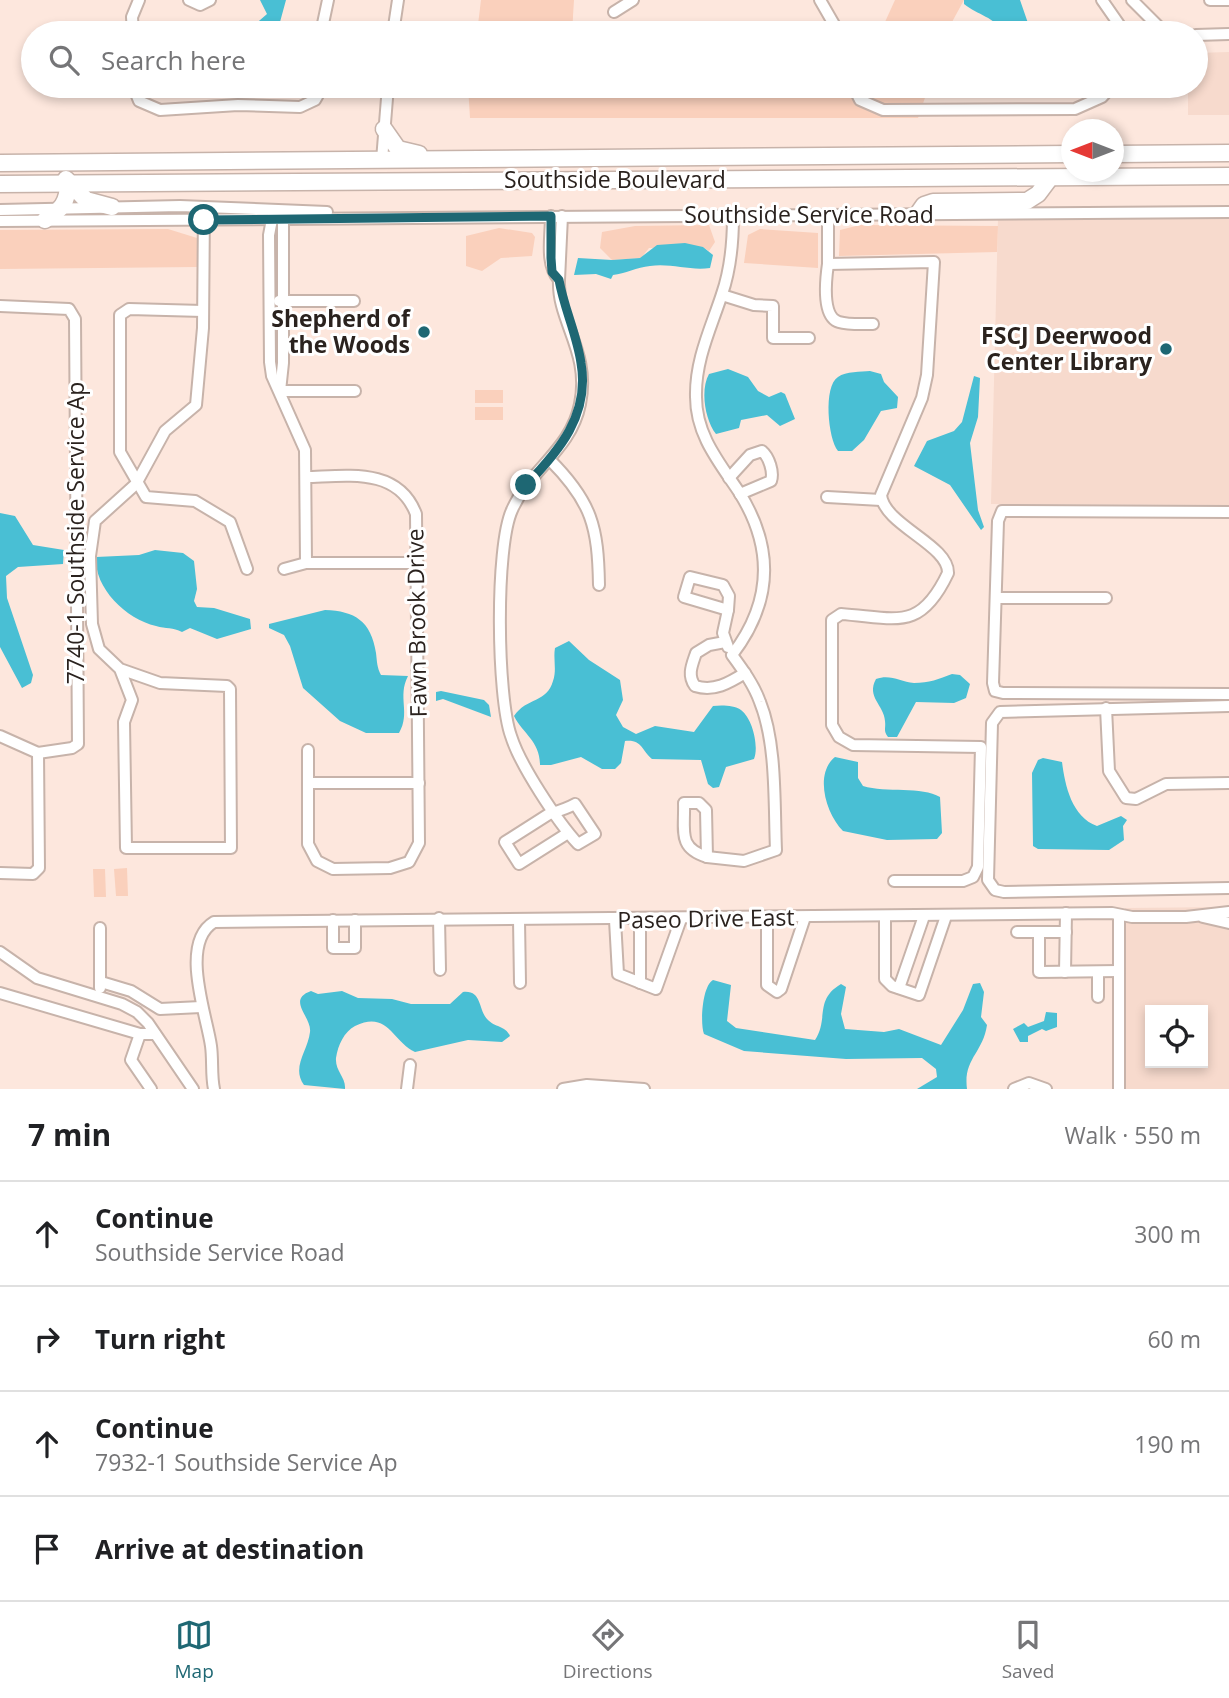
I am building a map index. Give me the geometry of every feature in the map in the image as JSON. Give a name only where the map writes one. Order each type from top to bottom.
[{"type":"highway","points":[[384,129],[403,152],[441,160]]},
{"type":"highway","points":[[1124,154],[1229,153]]},
{"type":"highway","name":"Southside Boulevard","points":[[0,163],[1061,154]]},
{"type":"highway","points":[[341,181],[369,176],[383,160]]},
{"type":"highway","points":[[54,163],[68,183],[86,200],[113,207]]},
{"type":"highway","name":"Southside Boulevard","points":[[0,184],[1229,176]]},
{"type":"highway","points":[[917,215],[924,205],[933,202],[1027,201],[1038,194],[1050,178]]},
{"type":"highway","points":[[45,220],[62,209],[68,197],[68,183]]},
{"type":"street","points":[[132,21],[139,0]]},
{"type":"street","points":[[189,0],[200,5],[210,0]]},
{"type":"street","points":[[324,21],[328,0]]},
{"type":"street","points":[[395,21],[398,0]]},
{"type":"street","points":[[614,12],[633,0]]},
{"type":"street","points":[[820,0],[832,21]]},
{"type":"street","points":[[1102,0],[1117,21]]},
{"type":"street","points":[[1132,0],[1153,21]]},
{"type":"street","points":[[1209,0],[1229,0]]},
{"type":"street","points":[[1208,35],[1229,34]]},
{"type":"street","points":[[138,98],[160,110],[238,105],[300,107],[316,98]]},
{"type":"street","points":[[383,160],[387,98]]},
{"type":"street","points":[[859,98],[883,110],[1075,109],[1100,98]]},
{"type":"street","name":"Southside Service Road","points":[[0,209],[180,206],[204,215]]},
{"type":"street","name":"Southside Service Road","points":[[0,221],[278,214],[389,217],[1229,212]]},
{"type":"street","points":[[278,214],[283,301],[280,391]]},
{"type":"street","points":[[278,214],[269,236],[270,362],[272,376],[304,450],[306,563]]},
{"type":"street","points":[[120,669],[132,700],[124,722],[126,848],[231,848],[230,689],[227,685],[160,683],[120,669],[99,649],[92,624],[92,528],[101,515],[136,484],[165,432],[196,405],[203,311],[204,215]]},
{"type":"street","points":[[828,215],[828,308],[833,319],[839,323],[873,324]]},
{"type":"street","points":[[557,216],[551,258],[552,272],[559,280],[582,364],[582,391],[569,435],[518,497],[504,533],[502,693],[515,747],[555,812],[568,833],[578,844],[595,834],[575,804],[555,812],[505,842],[519,864],[568,833]]},
{"type":"street","points":[[732,655],[760,611],[765,578],[758,532],[740,494],[709,447],[700,422],[696,397],[701,354],[730,267],[733,216]]},
{"type":"street","points":[[828,264],[934,262],[927,376],[922,398],[882,488],[881,500],[885,508],[947,563],[948,573],[921,612],[911,618],[841,614],[832,620],[832,725],[845,742],[862,747],[981,747],[977,872],[963,881],[894,881]]},
{"type":"street","points":[[722,295],[754,305],[773,306],[773,338],[809,338]]},
{"type":"street","points":[[269,301],[354,301]]},
{"type":"street","name":"7740-1 Southside Service Ap","points":[[0,306],[69,309],[75,318],[78,744],[72,748],[38,753]]},
{"type":"street","points":[[203,311],[129,309],[120,315],[120,452],[133,471],[136,484],[146,497],[195,501],[230,522],[247,569]]},
{"type":"street","points":[[280,391],[355,391]]},
{"type":"street","points":[[729,478],[750,455],[762,451],[766,454],[772,472],[771,481],[740,494]]},
{"type":"street","points":[[550,460],[573,485],[590,511],[599,541],[599,585]]},
{"type":"street","name":"Fawn Brook Drive","points":[[306,477],[371,476],[398,487],[416,514],[419,843],[413,858],[404,866],[390,868],[333,869],[317,861],[308,844],[308,783]]},
{"type":"street","points":[[827,497],[881,500]]},
{"type":"street","points":[[1229,512],[1003,511],[998,521],[993,684],[998,692],[1229,694]]},
{"type":"street","points":[[284,569],[306,563],[418,563]]},
{"type":"street","points":[[996,598],[1106,598]]},
{"type":"street","points":[[707,857],[706,810],[699,803],[684,803],[686,844],[693,853],[707,857],[744,861],[776,850],[767,729],[761,704],[745,673],[724,642],[723,626],[728,610]]},
{"type":"street","points":[[724,642],[709,645],[696,653],[690,670],[691,681],[695,686],[711,688],[745,673]]},
{"type":"street","points":[[1229,706],[1004,711],[994,718],[988,880],[995,890],[1004,892],[1229,888]]},
{"type":"street","points":[[1106,708],[1107,762],[1110,774],[1123,794],[1130,799],[1166,784],[1229,783]]},
{"type":"street","points":[[0,736],[38,753],[39,868],[33,874],[0,873]]},
{"type":"street","points":[[308,750],[308,783],[419,782]]},
{"type":"street","name":"Paseo Drive East","points":[[1203,917],[1229,912]]},
{"type":"street","points":[[1065,972],[1066,914]]},
{"type":"street","name":"Paseo Drive East","points":[[201,1007],[197,967],[201,943],[209,925],[219,922],[1066,914],[1203,917],[1229,923]]},
{"type":"street","points":[[1119,915],[1119,1089]]},
{"type":"street","points":[[885,916],[886,979],[898,988],[919,995],[946,916]]},
{"type":"street","points":[[898,988],[924,916]]},
{"type":"street","points":[[767,918],[766,985],[771,991],[777,992],[781,989],[805,917]]},
{"type":"street","points":[[439,918],[440,970]]},
{"type":"street","points":[[615,920],[615,970],[622,977],[656,989],[681,919]]},
{"type":"street","points":[[332,920],[333,948],[355,948],[355,920]]},
{"type":"street","points":[[519,920],[520,983]]},
{"type":"street","points":[[640,920],[640,983]]},
{"type":"street","points":[[99,998],[100,928]]},
{"type":"street","points":[[1017,932],[1066,932]]},
{"type":"street","points":[[1039,932],[1039,972],[1119,971]]},
{"type":"street","points":[[0,952],[37,978],[137,1012],[190,1085],[177,1089]]},
{"type":"street","points":[[1098,972],[1098,997]]},
{"type":"street","points":[[101,982],[131,991],[160,1009],[201,1007],[211,1043],[214,1089]]},
{"type":"street","points":[[0,993],[140,1034],[155,1034]]},
{"type":"street","points":[[136,1089],[149,1086],[131,1060],[140,1034]]},
{"type":"street","points":[[407,1089],[411,1065]]},
{"type":"street","points":[[1014,1089],[1029,1083],[1046,1089]]},
{"type":"street","points":[[563,1089],[587,1085],[644,1089]]},
{"type":"shaded area","points":[[481,0],[574,0],[573,21],[478,21]]},
{"type":"shaded area","points":[[895,0],[964,0],[953,21],[885,21]]},
{"type":"shaded area","points":[[1229,52],[1229,115],[1188,115],[1188,98],[1208,98],[1208,53]]},
{"type":"shaded area","points":[[469,98],[925,98],[918,118],[470,118]]},
{"type":"shaded area","points":[[1229,217],[1229,505],[991,504],[998,218]]},
{"type":"shaded area","points":[[709,225],[715,242],[709,251],[703,247],[649,248],[641,258],[612,260],[600,248],[602,232],[635,226]]},
{"type":"shaded area","points":[[860,225],[998,226],[997,252],[839,256],[840,230]]},
{"type":"shaded area","points":[[499,228],[532,233],[535,237],[532,256],[501,258],[482,271],[466,266],[466,236]]},
{"type":"shaded area","points":[[168,229],[197,238],[197,267],[0,269],[0,230]]},
{"type":"shaded area","points":[[760,229],[818,233],[818,268],[744,263],[748,235]]},
{"type":"shaded area","points":[[475,390],[503,390],[503,403],[475,403]]},
{"type":"shaded area","points":[[475,407],[503,407],[503,420],[475,420]]},
{"type":"shaded area","points":[[127,868],[128,896],[116,896],[114,869]]},
{"type":"shaded area","points":[[93,869],[105,869],[106,897],[94,897]]},
{"type":"shaded area","points":[[1229,907],[1229,1089],[1125,1089],[1125,908]]},
{"type":"water","points":[[260,0],[286,0],[280,21],[259,21],[267,14]]},
{"type":"water","points":[[964,0],[1020,0],[1027,21],[992,21],[964,4]]},
{"type":"water","points":[[685,243],[703,247],[713,255],[710,268],[650,266],[613,275],[611,279],[596,274],[574,275],[578,258],[640,258],[657,245]]},
{"type":"water","points":[[728,369],[748,377],[758,391],[769,397],[781,392],[785,394],[795,419],[780,426],[767,415],[741,420],[739,428],[716,434],[707,413],[704,396],[706,381],[709,374]]},
{"type":"water","points":[[870,371],[881,374],[884,382],[898,397],[897,408],[881,411],[864,440],[852,451],[838,451],[832,436],[829,413],[833,382],[845,374]]},
{"type":"water","points":[[974,376],[980,378],[978,417],[970,443],[978,510],[984,527],[981,530],[950,485],[914,466],[927,441],[954,431],[962,422]]},
{"type":"water","points":[[0,513],[15,516],[33,545],[64,550],[63,564],[18,567],[6,576],[7,598],[33,675],[31,683],[22,688],[0,647]]},
{"type":"water","points":[[155,550],[183,553],[194,561],[197,589],[194,601],[197,607],[214,608],[250,619],[251,629],[217,639],[190,628],[182,632],[156,626],[123,609],[106,591],[100,580],[96,557],[139,555]]},
{"type":"water","points":[[325,610],[353,616],[366,626],[374,642],[381,675],[408,676],[404,691],[404,719],[399,733],[366,733],[340,721],[303,688],[290,646],[284,635],[269,628],[269,624]]},
{"type":"water","points":[[569,641],[589,660],[620,680],[623,700],[616,715],[623,727],[636,734],[655,726],[694,732],[713,706],[735,707],[745,714],[752,726],[756,748],[754,759],[726,767],[719,787],[713,788],[708,784],[701,760],[652,759],[638,744],[631,741],[625,741],[621,763],[615,769],[602,769],[581,757],[551,765],[540,765],[534,744],[514,716],[550,688],[555,673],[555,648]]},
{"type":"water","points":[[952,674],[960,675],[970,684],[966,698],[954,703],[916,702],[897,737],[888,737],[884,715],[874,696],[873,685],[876,679],[886,677],[919,683]]},
{"type":"water","points":[[436,692],[484,700],[489,705],[491,717],[443,699],[436,701]]},
{"type":"water","points":[[835,757],[858,762],[858,778],[863,786],[924,792],[940,797],[942,833],[937,839],[887,840],[843,831],[827,805],[825,794],[825,773]]},
{"type":"water","points":[[1043,758],[1062,762],[1071,800],[1088,822],[1097,826],[1121,816],[1127,820],[1123,826],[1124,840],[1109,850],[1038,849],[1033,846],[1032,773],[1038,760]]},
{"type":"water","points":[[713,980],[731,985],[727,1021],[736,1028],[815,1040],[825,1003],[833,990],[841,984],[846,987],[841,1014],[845,1029],[884,1032],[899,1029],[941,1045],[963,1010],[973,984],[980,983],[984,992],[981,1017],[987,1025],[982,1043],[968,1070],[967,1089],[917,1089],[937,1077],[936,1069],[922,1058],[846,1059],[744,1051],[704,1034],[704,997]]},
{"type":"water","points":[[311,991],[318,994],[342,991],[358,998],[392,999],[411,1004],[450,1004],[463,992],[469,992],[477,997],[487,1019],[510,1036],[502,1042],[468,1040],[415,1052],[382,1024],[366,1022],[348,1032],[338,1048],[336,1063],[345,1089],[304,1085],[299,1072],[310,1026],[300,1004],[304,995]]},
{"type":"water","points":[[1046,1012],[1057,1013],[1057,1027],[1046,1031],[1042,1029],[1028,1036],[1028,1042],[1020,1042],[1013,1029],[1024,1023],[1028,1027],[1044,1021]]},
{"type":"place","name":"Shepherd of the Woods","points":[[424,332]]},
{"type":"place","name":"FSCJ Deerwood Center Library","points":[[1166,349]]},
{"type":"route","points":[[204,220],[551,216],[552,272],[559,280],[563,304],[579,351],[582,391],[580,406],[569,435],[561,448],[526,485]]}]
